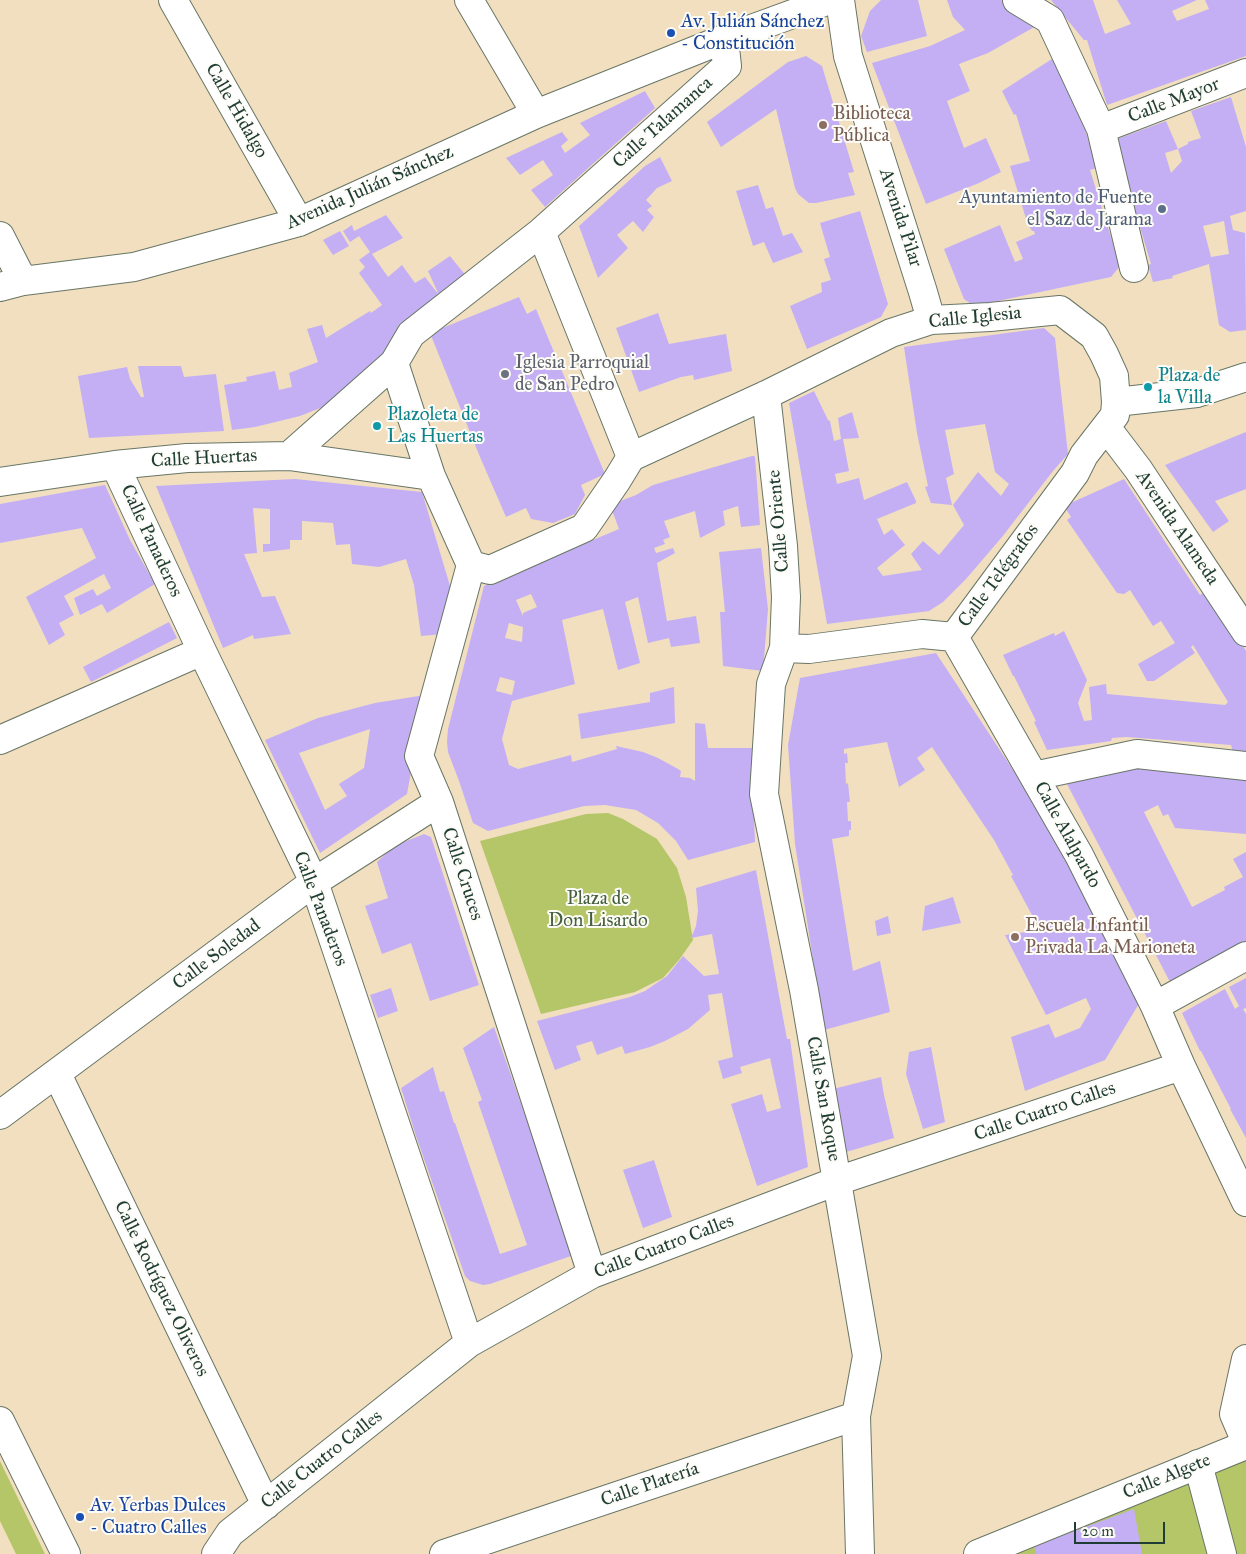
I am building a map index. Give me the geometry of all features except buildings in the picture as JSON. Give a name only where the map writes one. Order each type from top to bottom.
[{"type":"street","name":"Calle Hidalgo","points":[[173,0],[299,222]]},
{"type":"street","points":[[469,0],[536,114]]},
{"type":"street","points":[[724,39],[828,0]]},
{"type":"street","name":"Avenida Pilar","points":[[840,0],[848,56],[931,320]]},
{"type":"street","points":[[1017,0],[1050,20],[1102,129],[1134,268]]},
{"type":"street","name":"Avenida Julián Sánchez","points":[[12,284],[134,267],[299,222],[536,114],[724,39]]},
{"type":"street","name":"Calle Talamanca","points":[[541,232],[727,66],[724,39]]},
{"type":"street","name":"Calle Mayor","points":[[1102,129],[1245,79]]},
{"type":"street","points":[[289,456],[394,363],[411,334],[541,232],[631,456],[584,528],[490,570],[471,565],[431,476],[394,363]]},
{"type":"street","points":[[0,236],[12,284]]},
{"type":"street","name":"Calle Iglesia","points":[[631,456],[766,395],[891,333],[931,320],[990,317],[1060,310],[1094,336],[1114,376],[1115,415],[1084,454],[1075,473]]},
{"type":"street","points":[[1116,402],[1197,393],[1246,377]]},
{"type":"street","name":"Calle Oriente","points":[[766,395],[783,546],[786,597],[784,648]]},
{"type":"street","name":"Avenida Alameda","points":[[1106,427],[1138,469],[1246,632]]},
{"type":"street","name":"Calle Huertas","points":[[0,482],[115,464],[186,458],[289,456],[431,476]]},
{"type":"street","name":"Calle Panaderos","points":[[115,464],[202,651],[314,882],[469,1344]]},
{"type":"street","name":"Calle Telégrafos","points":[[784,648],[809,649],[922,634],[954,637],[1075,473]]},
{"type":"street","name":"Calle Cruces","points":[[471,565],[420,756],[439,802],[592,1274]]},
{"type":"street","name":"Calle Alalpardo","points":[[954,637],[1079,855],[1155,1006],[1181,1066],[1246,1202]]},
{"type":"street","name":"Calle San Roque","points":[[784,648],[771,684],[764,794],[804,990],[867,1356],[856,1416],[860,1554]]},
{"type":"street","points":[[0,740],[202,651]]},
{"type":"street","points":[[1034,776],[1137,754],[1246,766]]},
{"type":"street","name":"Calle Soledad","points":[[0,1116],[314,882],[439,802]]},
{"type":"street","points":[[1155,1006],[1246,956]]},
{"type":"street","name":"Calle Cuatro Calles","points":[[216,1554],[230,1533],[469,1344],[592,1274],[837,1181],[1181,1066]]},
{"type":"street","name":"Calle Rodríguez Oliveros","points":[[57,1074],[266,1504]]},
{"type":"street","points":[[1246,1359],[1234,1414],[1246,1443]]},
{"type":"street","name":"Calle Platería","points":[[444,1554],[856,1416]]},
{"type":"street","points":[[0,1421],[66,1554]]},
{"type":"street","name":"Calle Algete","points":[[978,1554],[1246,1443]]},
{"type":"street","points":[[1198,1464],[1222,1554]]},
{"type":"green space","name":"Plaza de Don Lisardo","points":[[608,813],[623,819],[657,839],[677,868],[686,897],[693,940],[663,978],[635,992],[541,1014],[480,841],[586,814]]},
{"type":"green space","points":[[1246,1448],[1246,1554],[984,1554]]},
{"type":"green space","points":[[0,1461],[45,1554],[16,1554],[0,1521]]},
{"type":"place","name":"Av. Julián Sánchez - Constitución","points":[[671,33]]},
{"type":"place","name":"Biblioteca Pública","points":[[823,125]]},
{"type":"place","name":"Ayuntamiento de Fuente el Saz de Jarama","points":[[1162,209]]},
{"type":"place","name":"Iglesia Parroquial de San Pedro","points":[[505,374]]},
{"type":"place","name":"Plaza de la Villa","points":[[1148,387]]},
{"type":"place","name":"Plazoleta de Las Huertas","points":[[377,426]]},
{"type":"place","name":"Escuela Infantil Privada La Marioneta","points":[[1015,937]]},
{"type":"place","name":"Av. Yerbas Dulces - Cuatro Calles","points":[[80,1517]]}]
